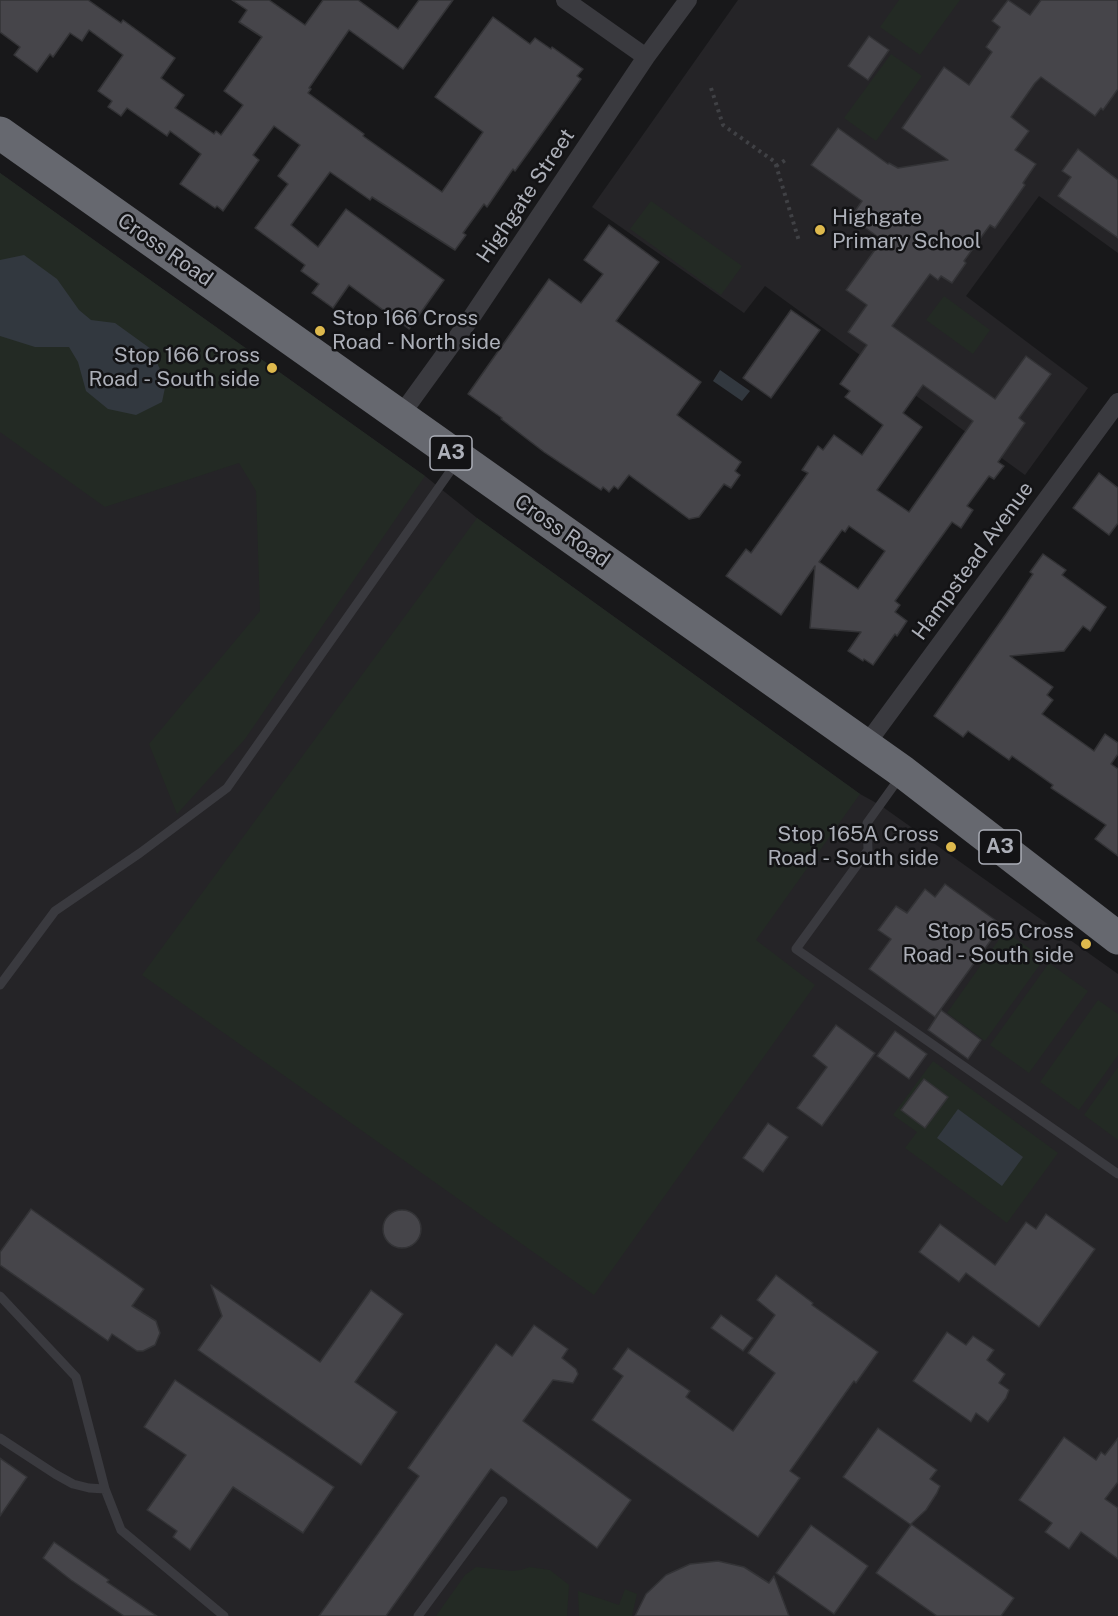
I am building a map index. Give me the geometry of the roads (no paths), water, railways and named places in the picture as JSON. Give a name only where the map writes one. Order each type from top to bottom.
[{"type":"highway","name":"Cross Road","points":[[0,133],[903,772],[1118,938]]},
{"type":"street","points":[[565,0],[646,57]]},
{"type":"street","name":"Highgate Street","points":[[400,416],[471,318],[646,57],[688,0]]},
{"type":"street","name":"Hampstead Avenue","points":[[865,746],[1116,408]]},
{"type":"lane","points":[[0,985],[55,911],[140,853],[227,788],[459,458]]},
{"type":"lane","points":[[903,772],[867,823],[868,850],[796,949],[1118,1174]]},
{"type":"lane","points":[[0,1296],[76,1377],[105,1489],[121,1530],[224,1616]]},
{"type":"lane","points":[[0,1438],[73,1484],[105,1489]]},
{"type":"lane","points":[[418,1616],[503,1502]]},
{"type":"place","name":"Highgate Primary School","points":[[820,230]]},
{"type":"place","name":"Stop 166 Cross Road - North side","points":[[320,331]]},
{"type":"place","name":"Stop 166 Cross Road - South side","points":[[272,368]]},
{"type":"place","name":"Stop 165A Cross Road - South side","points":[[951,847]]},
{"type":"place","name":"Stop 165 Cross Road - South side","points":[[1086,944]]}]
